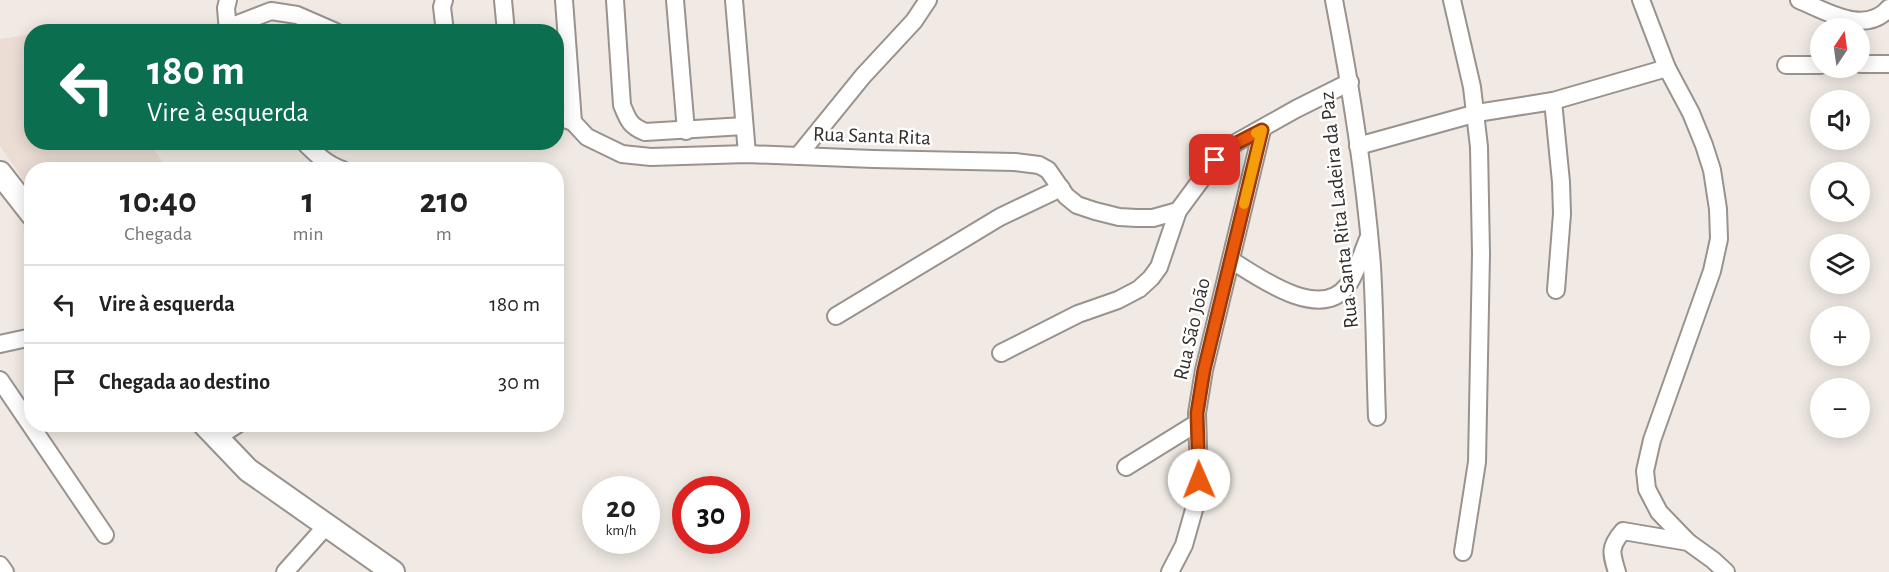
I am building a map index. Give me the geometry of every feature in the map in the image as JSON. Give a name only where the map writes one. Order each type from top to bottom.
[{"type":"street","points":[[227,24],[228,0]]},
{"type":"street","points":[[444,0],[442,8],[444,24]]},
{"type":"street","points":[[503,0],[505,24]]},
{"type":"street","points":[[564,0],[564,100],[573,122]]},
{"type":"street","points":[[615,0],[622,105],[634,128],[645,132],[744,126]]},
{"type":"street","points":[[675,0],[686,131]]},
{"type":"street","points":[[734,0],[747,154]]},
{"type":"street","points":[[798,156],[863,76],[914,21],[928,0]]},
{"type":"street","name":"Rua Santa Rita Ladeira da Paz","points":[[1334,0],[1350,82],[1369,237],[1377,417]]},
{"type":"street","points":[[1452,0],[1477,113],[1479,147],[1481,254],[1479,424],[1477,462],[1463,552]]},
{"type":"street","points":[[1641,0],[1667,68],[1691,113],[1704,145],[1712,170],[1718,209],[1719,239],[1712,271],[1652,440],[1645,471],[1647,489],[1659,512],[1688,542],[1726,572]]},
{"type":"street","points":[[1798,0],[1846,20],[1866,22],[1883,15],[1889,8]]},
{"type":"street","points":[[241,24],[271,11],[297,15],[318,24]]},
{"type":"street","points":[[1786,65],[1810,64]]},
{"type":"street","points":[[1870,64],[1889,64]]},
{"type":"street","points":[[1358,146],[1477,113],[1553,101],[1667,68]]},
{"type":"street","points":[[1000,353],[1077,314],[1118,300],[1139,289],[1159,267],[1178,211],[1223,150],[1350,82]]},
{"type":"street","points":[[1553,101],[1562,214],[1556,290]]},
{"type":"street","name":"Rua Santa Rita","points":[[564,119],[573,122],[587,136],[622,154],[651,157],[747,154],[1015,162],[1039,165],[1048,170],[1065,196],[1077,205],[1119,217],[1153,218],[1178,211]]},
{"type":"street","name":"Rua São João","points":[[1170,572],[1184,545],[1195,506],[1199,480],[1197,423],[1204,370],[1262,130]]},
{"type":"street","points":[[312,150],[327,162]]},
{"type":"street","points":[[0,173],[24,204]]},
{"type":"street","points":[[836,316],[1000,217],[1061,188]]},
{"type":"street","points":[[1231,260],[1269,284],[1297,297],[1320,299],[1336,297],[1348,285],[1369,237]]},
{"type":"street","points":[[0,344],[24,339]]},
{"type":"street","points":[[0,380],[24,415]]},
{"type":"street","points":[[1126,467],[1197,423]]},
{"type":"street","points":[[35,432],[105,535]]},
{"type":"street","points":[[211,432],[248,470],[393,572]]},
{"type":"street","points":[[285,572],[327,525]]},
{"type":"street","points":[[1617,572],[1611,554],[1615,540],[1623,531],[1688,542]]},
{"type":"street","points":[[0,565],[5,572]]},
{"type":"shaded area","points":[[24,35],[24,150],[154,150],[163,162],[24,162],[24,181],[0,146],[0,39]]},
{"type":"slow traffic","points":[[1244,204],[1262,130],[1256,133]]},
{"type":"route","points":[[1199,480],[1197,413],[1204,370],[1262,130],[1223,150],[1215,160]]}]
